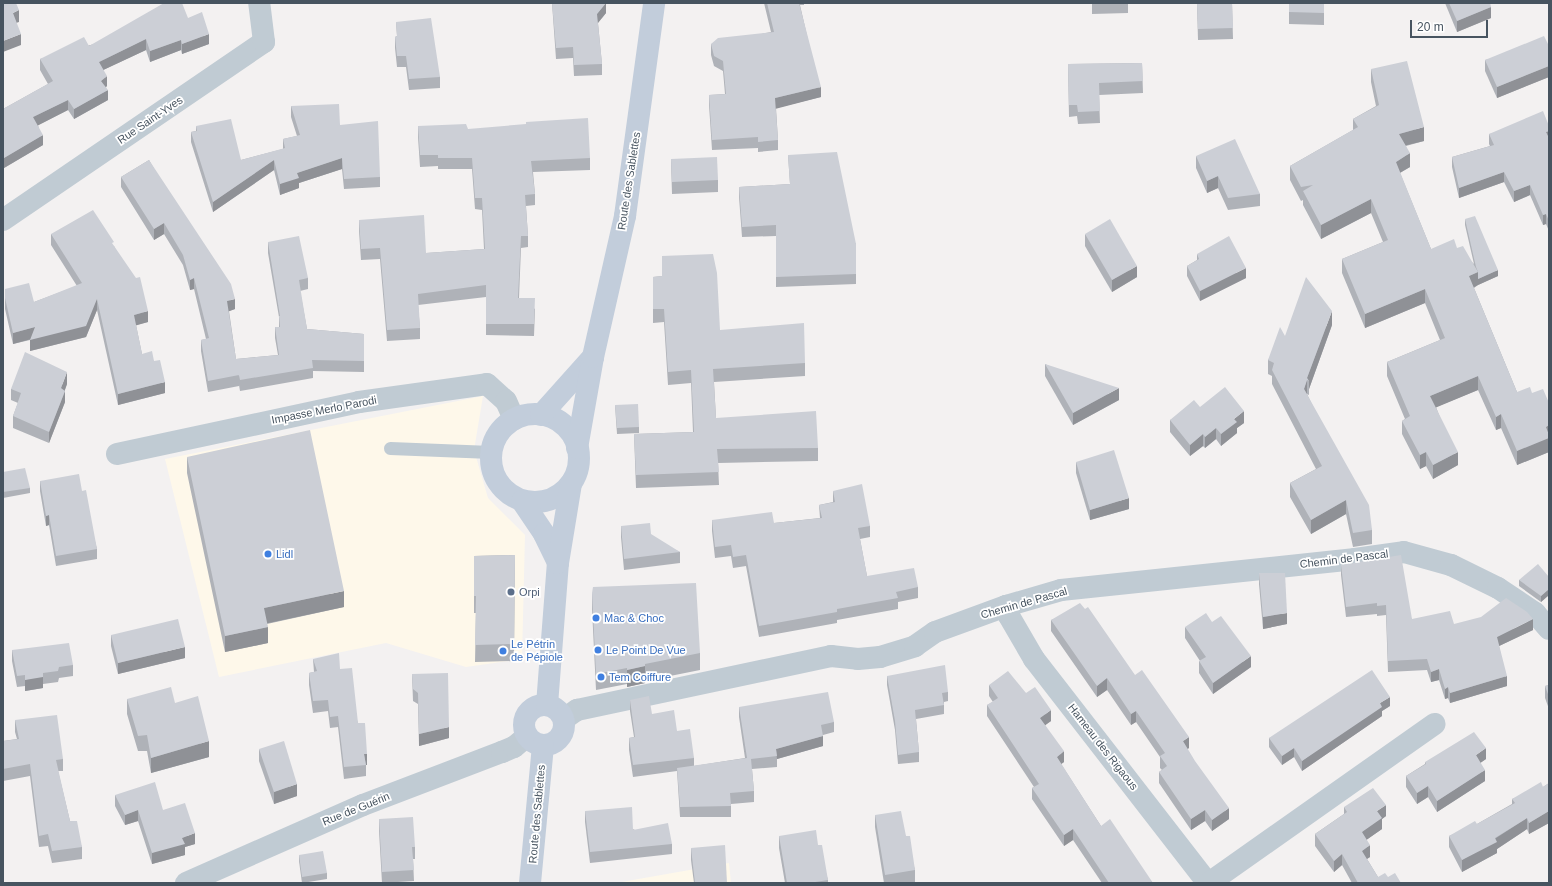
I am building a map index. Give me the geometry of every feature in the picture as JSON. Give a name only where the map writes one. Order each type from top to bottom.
[{"type":"main road","name":"Route des Sablettes","points":[[577,448],[593,358],[624,216],[654,3]]},
{"type":"main road","points":[[541,415],[593,358]]},
{"type":"main road","points":[[522,501],[540,502],[552,499],[563,493],[571,484],[577,472],[579,460],[577,448],[572,436],[564,426],[554,419],[541,415],[527,415],[514,420],[501,430],[490,452],[496,479],[507,492],[522,501],[544,534],[558,563]]},
{"type":"main road","points":[[547,705],[558,563],[571,484]]},
{"type":"main road","points":[[547,705],[557,710],[564,719],[564,729],[560,738],[553,744],[535,741],[524,725],[526,714],[536,706],[547,705]]},
{"type":"main road","name":"Route des Sablettes","points":[[530,883],[535,741]]},
{"type":"street","name":"Rue Saint-Yves","points":[[3,220],[264,42],[259,3]]},
{"type":"street","name":"Impasse Merlo Parodi","points":[[117,454],[359,402],[487,384],[506,401],[514,420]]},
{"type":"street","name":"Chemin de Pascal","points":[[564,719],[577,710],[831,656],[858,659],[880,657],[915,646],[935,632],[1006,606],[1061,590],[1355,559],[1404,552],[1451,565],[1498,588],[1535,613],[1549,629]]},
{"type":"street","name":"Hameau des Rigaous","points":[[1006,606],[1009,616],[1034,659],[1209,883],[1434,724]]},
{"type":"street","name":"Rue de Guérin","points":[[186,883],[363,804],[514,747],[535,741]]},
{"type":"lane","points":[[390,448],[490,452]]},
{"type":"shaded area","points":[[483,396],[474,450],[488,498],[525,535],[522,659],[466,667],[386,643],[219,677],[165,459]]},
{"type":"shaded area","points":[[729,863],[731,883],[616,883]]},
{"type":"building","points":[[3,3],[16,3],[19,10],[13,13],[21,34],[3,41]]},
{"type":"building","points":[[164,3],[182,3],[188,18],[202,12],[209,34],[182,44],[181,40],[150,51],[146,39],[99,62],[107,76],[101,81],[108,90],[74,109],[68,100],[33,117],[43,135],[4,158],[3,109],[53,81],[40,59],[84,37],[89,46]]},
{"type":"building","points":[[552,3],[606,3],[597,14],[602,64],[574,65],[573,47],[556,48]]},
{"type":"building","points":[[767,3],[799,3],[821,87],[775,98],[778,140],[758,142],[758,137],[712,140],[709,95],[726,94],[723,61],[714,56],[711,44],[718,38],[774,32]]},
{"type":"building","points":[[1197,3],[1232,3],[1233,28],[1198,29]]},
{"type":"building","points":[[1289,3],[1324,3],[1324,13],[1289,12]]},
{"type":"building","points":[[1449,3],[1490,3],[1491,7],[1457,21]]},
{"type":"building","points":[[431,18],[440,77],[409,79],[406,56],[397,56],[395,37],[397,36],[396,22]]},
{"type":"building","points":[[1544,36],[1549,46],[1549,66],[1497,87],[1485,60]]},
{"type":"building","points":[[1407,61],[1424,127],[1399,134],[1410,153],[1396,162],[1431,249],[1454,239],[1457,248],[1463,246],[1478,272],[1469,276],[1517,392],[1530,387],[1532,393],[1543,389],[1549,403],[1549,425],[1546,427],[1549,438],[1517,451],[1501,414],[1496,417],[1478,376],[1430,396],[1458,452],[1433,465],[1426,452],[1420,455],[1402,421],[1410,416],[1387,362],[1445,338],[1425,289],[1365,314],[1342,259],[1388,240],[1371,199],[1321,225],[1303,191],[1313,185],[1301,187],[1290,166],[1358,127],[1353,119],[1379,105],[1371,69]]},
{"type":"building","points":[[1142,63],[1143,81],[1099,83],[1100,111],[1078,112],[1077,105],[1069,105],[1068,64]]},
{"type":"building","points":[[339,104],[340,125],[378,121],[380,177],[344,179],[342,158],[297,173],[299,178],[280,184],[274,160],[213,202],[191,132],[197,131],[196,126],[231,119],[241,160],[285,148],[283,139],[300,135],[291,106]]},
{"type":"building","points":[[1543,111],[1549,126],[1549,131],[1546,132],[1549,138],[1549,221],[1546,214],[1543,215],[1530,185],[1514,191],[1504,172],[1459,188],[1452,157],[1494,145],[1489,134]]},
{"type":"building","points":[[588,118],[590,158],[531,161],[535,194],[525,195],[528,236],[521,236],[518,298],[535,298],[534,324],[486,324],[486,285],[418,294],[420,328],[387,330],[380,248],[361,249],[359,220],[424,215],[426,253],[485,249],[482,198],[475,198],[472,158],[438,158],[438,155],[420,155],[418,126],[466,124],[468,129],[526,124],[526,122]]},
{"type":"building","points":[[1235,139],[1260,194],[1228,198],[1218,176],[1207,181],[1196,156]]},
{"type":"building","points":[[837,152],[856,244],[856,274],[776,277],[776,225],[742,227],[739,187],[790,184],[788,155]]},
{"type":"building","points":[[717,157],[718,180],[672,182],[671,159]]},
{"type":"building","points":[[149,160],[231,284],[235,299],[227,301],[236,359],[279,355],[275,327],[280,327],[280,316],[268,242],[299,236],[308,278],[299,280],[307,329],[364,334],[364,361],[312,360],[313,368],[240,380],[239,375],[208,381],[201,340],[209,338],[194,278],[190,280],[183,255],[164,223],[154,229],[121,177]]},
{"type":"building","points":[[93,210],[114,242],[112,243],[136,278],[140,277],[148,311],[134,315],[142,354],[152,351],[154,361],[160,360],[165,382],[118,394],[97,299],[86,326],[30,340],[35,327],[13,333],[5,298],[5,289],[29,283],[34,302],[82,283],[51,234]]},
{"type":"building","points":[[1475,216],[1498,270],[1478,279],[1478,272],[1465,219]]},
{"type":"building","points":[[1110,219],[1137,266],[1112,280],[1085,234]]},
{"type":"building","points":[[1229,236],[1246,268],[1200,291],[1187,266],[1199,259],[1197,254]]},
{"type":"building","points":[[713,254],[717,273],[720,330],[804,323],[805,363],[713,369],[716,418],[816,411],[818,448],[717,449],[719,472],[636,475],[634,434],[694,432],[691,370],[668,372],[664,309],[653,309],[653,277],[662,276],[662,256]]},
{"type":"building","points":[[1306,277],[1332,311],[1307,378],[1309,381],[1307,380],[1304,389],[1369,505],[1372,530],[1353,533],[1346,500],[1311,520],[1290,483],[1322,466],[1272,370],[1274,363],[1268,360],[1280,327],[1285,336]]},
{"type":"building","points":[[25,352],[67,372],[61,388],[65,391],[49,432],[13,416],[21,393],[11,389]]},
{"type":"building","points":[[1045,364],[1119,388],[1073,413]]},
{"type":"building","points":[[1225,387],[1244,411],[1234,419],[1237,422],[1221,434],[1216,428],[1205,437],[1203,434],[1190,445],[1170,420],[1194,400],[1200,407]]},
{"type":"building","points":[[638,404],[639,427],[617,428],[615,405]]},
{"type":"building","name":"Lidl","points":[[310,430],[344,591],[264,608],[268,627],[225,636],[187,457]]},
{"type":"building","points":[[1114,450],[1129,498],[1090,510],[1076,462]]},
{"type":"building","points":[[25,468],[30,488],[3,492],[3,472]]},
{"type":"building","points":[[79,474],[82,491],[86,490],[97,549],[56,556],[49,515],[46,516],[40,481]]},
{"type":"building","points":[[862,484],[870,526],[858,528],[867,576],[914,568],[918,587],[896,592],[898,598],[837,609],[837,612],[759,626],[746,555],[733,557],[731,545],[715,547],[712,520],[772,512],[774,523],[822,518],[819,505],[835,502],[833,491]]},
{"type":"building","points":[[650,523],[651,534],[680,552],[624,559],[621,526]]},
{"type":"building","points":[[515,555],[514,644],[475,645],[476,596],[474,596],[474,556]]},
{"type":"building","points":[[1401,555],[1412,619],[1450,611],[1454,624],[1481,617],[1506,598],[1527,612],[1533,619],[1497,637],[1507,676],[1450,693],[1448,687],[1445,689],[1439,669],[1431,672],[1427,659],[1388,661],[1386,605],[1377,606],[1377,603],[1346,607],[1341,565]]},
{"type":"building","points":[[1538,564],[1549,577],[1549,589],[1541,596],[1519,580]]},
{"type":"building","points":[[1259,573],[1285,573],[1287,613],[1263,617]]},
{"type":"building","points":[[696,583],[700,653],[645,664],[645,666],[627,670],[627,668],[596,674],[592,593],[593,587]]},
{"type":"building","points":[[1080,603],[1085,609],[1088,607],[1135,675],[1142,670],[1189,737],[1183,741],[1195,761],[1229,808],[1212,820],[1205,810],[1191,819],[1159,772],[1167,766],[1160,756],[1165,753],[1136,711],[1131,714],[1107,678],[1097,686],[1051,620]]},
{"type":"building","points":[[1206,613],[1212,622],[1221,616],[1251,656],[1213,683],[1199,661],[1206,657],[1185,627]]},
{"type":"building","points":[[178,619],[185,647],[118,663],[111,635]]},
{"type":"building","points":[[69,643],[73,665],[59,667],[58,671],[43,673],[43,677],[25,680],[25,675],[17,676],[12,650]]},
{"type":"building","points":[[339,653],[340,669],[352,668],[358,723],[365,723],[367,754],[364,754],[366,765],[344,767],[338,716],[330,717],[328,700],[313,701],[309,673],[317,671],[313,659]]},
{"type":"building","points":[[945,665],[948,692],[942,693],[944,705],[915,710],[919,752],[898,755],[895,721],[887,676]]},
{"type":"building","points":[[1372,670],[1390,697],[1380,703],[1382,707],[1302,761],[1294,748],[1282,756],[1269,738]]},
{"type":"building","points":[[1008,671],[1026,693],[1035,687],[1051,710],[1040,718],[1064,751],[1057,757],[1101,826],[1110,819],[1153,883],[1109,883],[1073,829],[1064,835],[1032,788],[1039,784],[987,705],[998,698],[989,685]]},
{"type":"building","points":[[448,673],[449,727],[419,734],[418,693],[413,689],[412,674]]},
{"type":"building","points":[[1549,685],[1549,697],[1545,686]]},
{"type":"building","points":[[171,687],[175,703],[198,696],[209,741],[151,758],[147,735],[138,736],[127,699]]},
{"type":"building","points":[[828,692],[834,722],[821,725],[823,736],[776,749],[777,756],[751,759],[754,791],[730,793],[731,806],[680,807],[677,768],[747,758],[739,707]]},
{"type":"building","points":[[649,696],[652,714],[674,710],[677,731],[690,729],[694,758],[633,765],[629,738],[635,737],[630,700]]},
{"type":"building","points":[[57,715],[63,759],[56,760],[70,821],[77,821],[82,847],[52,851],[48,834],[39,836],[30,764],[3,769],[3,741],[19,739],[15,720]]},
{"type":"building","points":[[1474,732],[1486,748],[1476,755],[1485,770],[1437,801],[1428,786],[1417,793],[1406,776],[1426,764],[1425,762]]},
{"type":"building","points":[[284,741],[297,784],[274,792],[259,749]]},
{"type":"building","points":[[155,782],[163,810],[185,803],[195,833],[182,838],[185,844],[152,853],[138,810],[125,815],[115,795]]},
{"type":"building","points":[[1541,782],[1543,787],[1549,783],[1549,811],[1529,823],[1527,818],[1495,838],[1497,842],[1462,860],[1449,836],[1475,821],[1477,824],[1515,803],[1512,799]]},
{"type":"building","points":[[1373,788],[1386,805],[1377,811],[1382,818],[1362,832],[1370,845],[1362,851],[1378,877],[1385,873],[1388,877],[1395,873],[1401,883],[1358,883],[1342,854],[1334,861],[1315,834],[1347,812],[1344,807]]},
{"type":"building","points":[[632,807],[633,830],[668,823],[672,844],[590,852],[585,811]]},
{"type":"building","points":[[901,811],[906,836],[910,836],[915,870],[885,875],[875,815]]},
{"type":"building","points":[[413,817],[415,847],[412,847],[414,870],[382,872],[379,819]]},
{"type":"building","points":[[816,830],[818,845],[822,845],[828,880],[809,883],[787,883],[779,836]]},
{"type":"building","points":[[725,845],[727,883],[695,883],[691,848]]},
{"type":"building","points":[[323,851],[327,873],[302,877],[299,855]]},
{"type":"place","name":"Lidl","points":[[268,554]]},
{"type":"place","name":"Orpi","points":[[511,592]]},
{"type":"place","name":"Mac & Choc","points":[[596,618]]},
{"type":"place","name":"Le Point De Vue","points":[[598,650]]},
{"type":"place","name":"Le Pétrin de Pépiole","points":[[503,651]]},
{"type":"place","name":"Tem Coiffure","points":[[601,677]]}]
